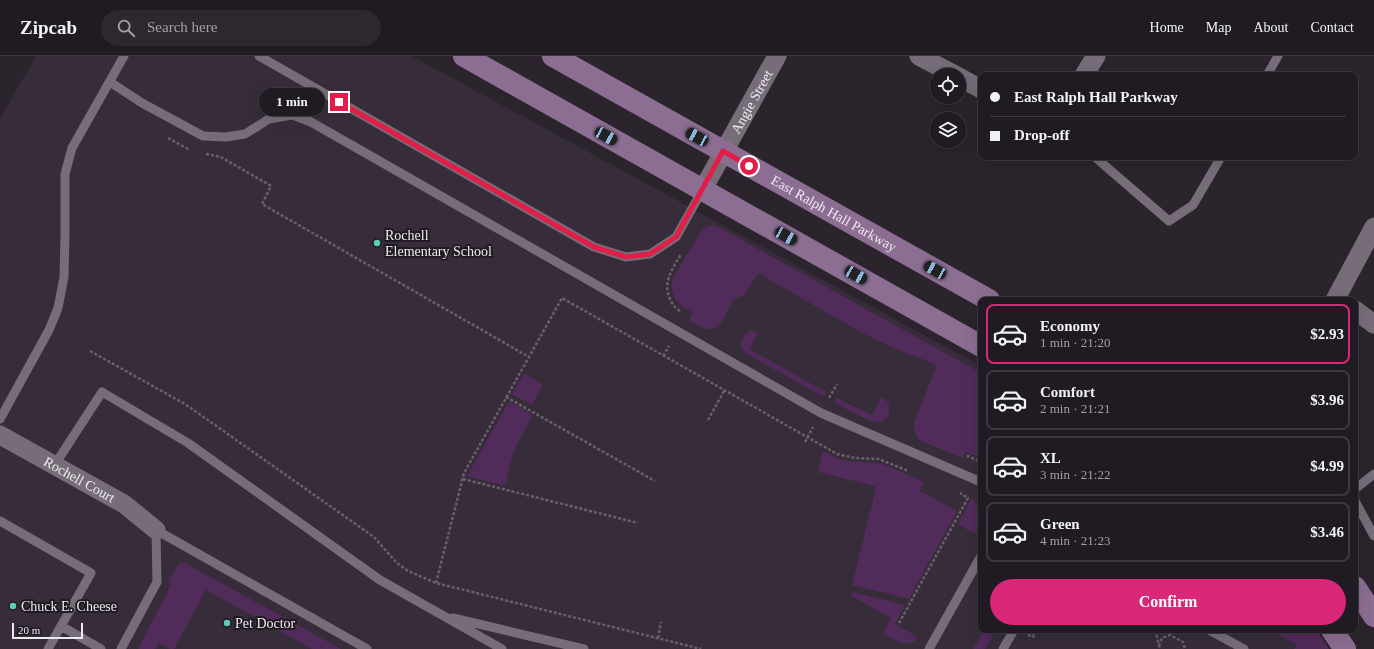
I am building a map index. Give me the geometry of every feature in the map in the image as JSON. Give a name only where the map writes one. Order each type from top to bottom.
[{"type":"main road","points":[[464,56],[978,344]]},
{"type":"main road","name":"East Ralph Hall Parkway","points":[[553,56],[984,297]]},
{"type":"main road","points":[[1358,592],[1374,616]]},
{"type":"main road","points":[[1334,633],[1345,649]]},
{"type":"street","name":"Angie Street","points":[[703,189],[777,56]]},
{"type":"street","points":[[919,56],[942,68]]},
{"type":"street","points":[[1086,72],[1096,56]]},
{"type":"street","points":[[966,81],[978,87]]},
{"type":"street","points":[[1339,297],[1374,227]]},
{"type":"street","points":[[1358,312],[1374,324]]},
{"type":"street","name":"Rochell Court","points":[[0,435],[124,504],[156,530]]},
{"type":"lane","points":[[0,419],[49,330],[58,308],[64,278],[65,174],[72,148],[124,56]]},
{"type":"lane","points":[[259,56],[594,247],[626,257],[650,254],[676,237],[703,189]]},
{"type":"lane","points":[[1269,72],[1278,56]]},
{"type":"lane","points":[[110,82],[142,103],[203,136],[226,137],[245,134],[269,120],[292,115],[311,122],[828,417],[978,481]]},
{"type":"lane","points":[[1098,160],[1169,221],[1194,205],[1219,160]]},
{"type":"lane","points":[[54,466],[102,392],[188,443],[380,580],[502,649]]},
{"type":"lane","points":[[1358,487],[1374,474]]},
{"type":"lane","points":[[1358,507],[1374,536]]},
{"type":"lane","points":[[0,521],[91,573],[48,649]]},
{"type":"lane","points":[[121,649],[157,582],[156,530]]},
{"type":"lane","points":[[156,530],[367,649]]},
{"type":"lane","points":[[929,649],[978,561]]},
{"type":"lane","points":[[442,615],[584,649]]},
{"type":"lane","points":[[61,626],[101,649]]},
{"type":"lane","points":[[1003,649],[1012,633]]},
{"type":"lane","points":[[1215,633],[1244,649]]},
{"type":"path","points":[[165,136],[195,152]]},
{"type":"path","points":[[202,154],[220,157],[271,186],[262,204],[529,357]]},
{"type":"path","points":[[663,356],[686,315],[678,310],[672,303],[668,295],[667,287],[668,278],[682,253]]},
{"type":"path","points":[[436,583],[464,473],[562,298],[837,454],[855,458],[879,459],[914,473]]},
{"type":"path","points":[[90,351],[185,404],[374,537],[397,563],[408,571],[436,583],[701,649]]},
{"type":"path","points":[[708,420],[724,391]]},
{"type":"path","points":[[506,397],[655,481]]},
{"type":"path","points":[[463,479],[638,523]]},
{"type":"path","points":[[899,623],[968,498],[955,490]]},
{"type":"path","points":[[658,638],[661,622]]},
{"type":"path","points":[[1156,633],[1160,647]]},
{"type":"path","points":[[1160,647],[1162,638],[1170,635],[1183,642],[1185,649]]},
{"type":"shaded area","name":"Rochell Elementary School","points":[[36,56],[412,56],[978,364],[978,633],[1310,633],[1320,649],[0,649],[0,119]]},
{"type":"shaded area","points":[[715,225],[978,371],[978,457],[966,452],[963,458],[921,441],[914,430],[914,422],[937,365],[891,347],[860,332],[758,273],[745,295],[733,300],[725,317],[717,326],[709,329],[703,328],[689,321],[693,313],[679,303],[673,295],[673,278],[702,230],[708,226]]},
{"type":"shaded area","points":[[751,330],[757,332],[757,335],[750,349],[826,392],[824,397],[745,353],[741,343],[745,334]]},
{"type":"shaded area","points":[[524,373],[543,385],[532,405],[512,394]]},
{"type":"shaded area","points":[[836,398],[872,415],[880,399],[883,398],[889,405],[889,413],[881,422],[872,421],[835,403]]},
{"type":"shaded area","points":[[509,401],[533,415],[514,450],[505,486],[467,476]]},
{"type":"shaded area","points":[[823,451],[839,459],[885,465],[924,482],[920,491],[957,511],[909,599],[852,585],[876,488],[874,486],[818,472]]},
{"type":"shaded area","points":[[972,497],[976,506],[978,519],[976,532],[973,533],[958,524]]},
{"type":"shaded area","points":[[185,563],[341,649],[312,649],[206,590],[174,649],[170,649],[159,643],[155,649],[138,649],[170,587],[169,580],[178,565]]},
{"type":"shaded area","points":[[853,592],[905,605],[895,624],[916,636],[917,639],[914,642],[906,643],[891,638],[883,633],[891,618],[851,596]]},
{"type":"shaded area","points":[[982,633],[994,633],[985,649],[973,649]]},
{"type":"shaded area","points":[[1275,633],[1319,633],[1329,649],[1294,649],[1297,645]]},
{"type":"place","name":"Rochell Elementary School","points":[[377,243]]},
{"type":"place","name":"Chuck E. Cheese","points":[[13,606]]},
{"type":"place","name":"Pet Doctor","points":[[227,623]]},
{"type":"route","points":[[339,102],[594,247],[626,257],[650,254],[676,237],[723,151],[749,166]]}]
